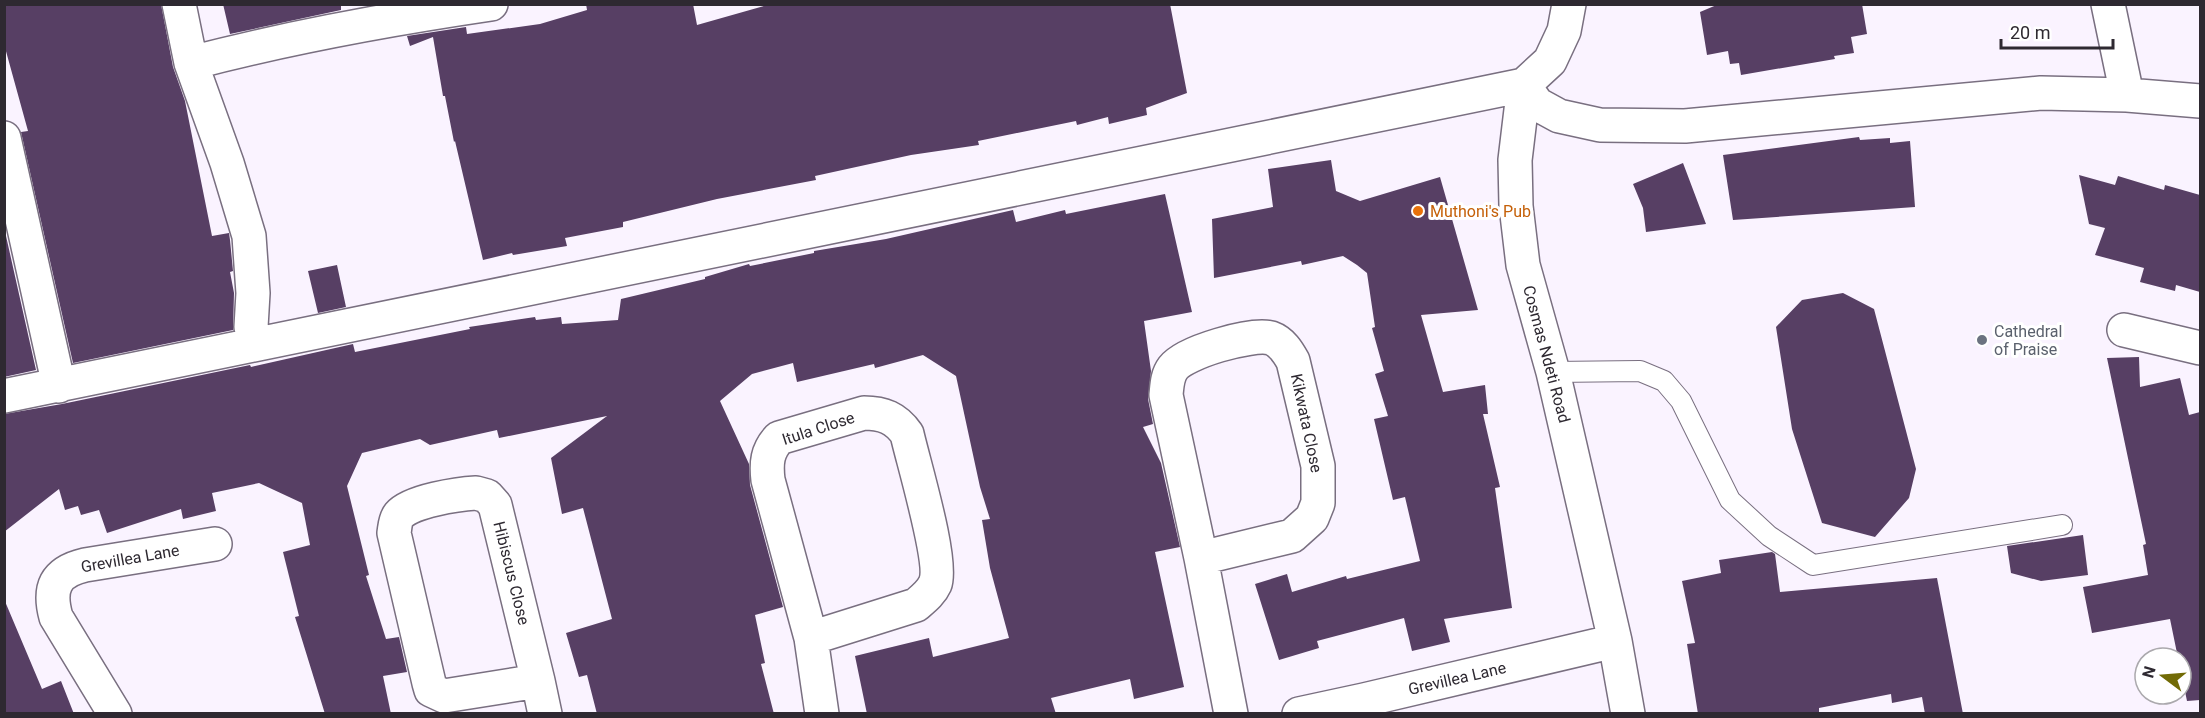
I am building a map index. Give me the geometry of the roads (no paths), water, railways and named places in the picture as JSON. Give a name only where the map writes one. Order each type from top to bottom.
[{"type":"street","points":[[179,4],[191,63],[227,163],[249,236],[253,293],[251,327],[257,344]]},
{"type":"street","points":[[191,63],[262,44],[339,28],[491,4]]},
{"type":"street","points":[[4,396],[1524,86],[1550,60],[1564,31],[1569,4]]},
{"type":"street","points":[[2108,4],[2127,95]]},
{"type":"street","points":[[1524,86],[1537,104],[1559,116],[1600,125],[1685,126],[2041,93],[2127,95],[2200,101]]},
{"type":"street","name":"Cosmas Ndeti Road","points":[[1524,86],[1515,160],[1516,206],[1523,265],[1553,372],[1615,641],[1628,714]]},
{"type":"street","points":[[4,138],[59,386]]},
{"type":"street","points":[[2124,330],[2200,348]]},
{"type":"street","name":"Kikwata Close","points":[[1271,338],[1284,346],[1293,361],[1318,466],[1318,503],[1312,518],[1292,536],[1201,558],[1166,395],[1167,378],[1173,367],[1184,358],[1242,339],[1271,338]]},
{"type":"street","name":"Itula Close","points":[[811,638],[916,605],[930,593],[936,582],[936,555],[907,434],[898,422],[886,416],[864,413],[779,438],[772,446],[768,456],[768,480],[811,638],[822,714]]},
{"type":"street","name":"Hibiscus Close","points":[[476,493],[487,496],[495,505],[538,681],[453,696],[444,696],[431,690],[394,533],[398,516],[408,508],[476,493]]},
{"type":"street","name":"Grevillea Lane","points":[[115,714],[56,617],[51,599],[62,574],[71,568],[85,565],[215,544]]},
{"type":"street","points":[[1201,558],[1231,714]]},
{"type":"street","name":"Grevillea Lane","points":[[1299,714],[1366,707],[1615,641]]},
{"type":"street","points":[[538,681],[545,714]]},
{"type":"lane","points":[[1553,372],[1640,371],[1664,381],[1681,401],[1730,500],[1769,536],[1814,565],[2062,525]]},
{"type":"place","name":"Muthoni's Pub","points":[[1418,211]]},
{"type":"place","name":"Cathedral of Praise","points":[[1982,340]]}]
